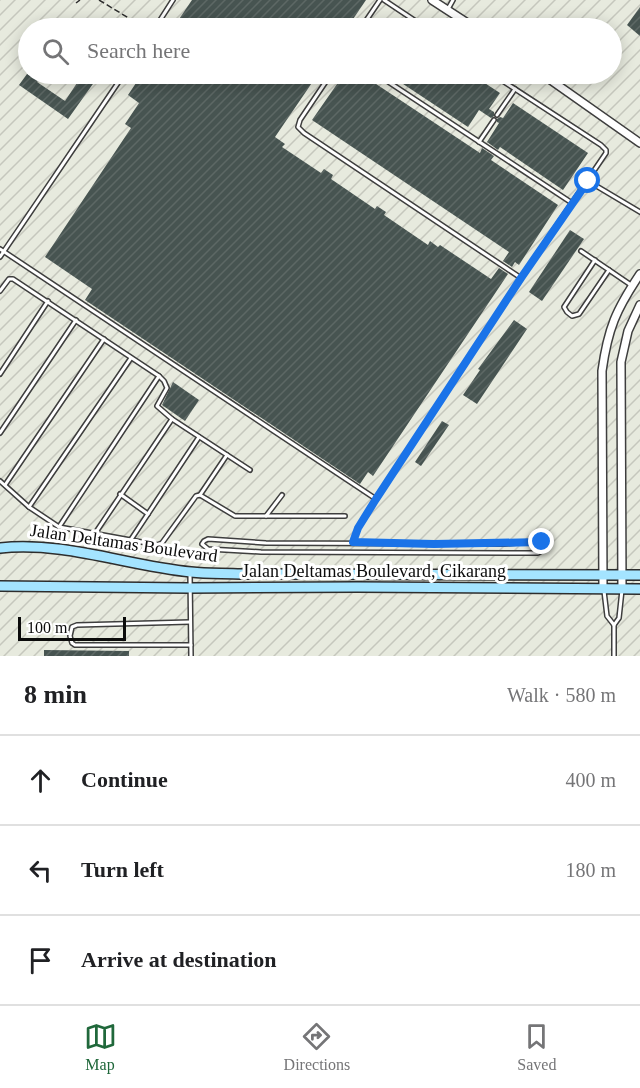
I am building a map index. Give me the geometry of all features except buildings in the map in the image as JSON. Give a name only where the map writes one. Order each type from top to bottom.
[{"type":"street","points":[[432,0],[449,7],[462,18]]},
{"type":"street","points":[[556,84],[640,143]]},
{"type":"street","points":[[603,589],[602,371],[606,342],[613,318],[640,274]]},
{"type":"street","points":[[622,589],[621,362],[628,331],[640,305]]},
{"type":"street","name":"Jalan Deltamas Boulevard","points":[[0,548],[18,546],[68,551],[190,572],[640,575]]},
{"type":"street","name":"Jalan Deltamas Boulevard, Cikarang","points":[[0,586],[640,589]]},
{"type":"lane","points":[[161,18],[173,0]]},
{"type":"lane","points":[[368,18],[382,0],[410,18]]},
{"type":"lane","points":[[449,7],[453,0]]},
{"type":"lane","points":[[0,257],[2,250],[117,84]]},
{"type":"lane","points":[[324,84],[300,120],[298,127],[304,133],[521,278]]},
{"type":"lane","points":[[392,84],[572,203]]},
{"type":"lane","points":[[353,542],[358,528],[376,499],[521,278],[605,157],[604,147],[507,84]]},
{"type":"lane","points":[[497,115],[515,89]]},
{"type":"lane","points":[[479,142],[494,120]]},
{"type":"lane","points":[[588,181],[640,212]]},
{"type":"lane","points":[[2,250],[376,499]]},
{"type":"lane","points":[[581,251],[632,286]]},
{"type":"lane","points":[[595,260],[564,307],[572,316],[579,314],[609,270]]},
{"type":"lane","points":[[0,291],[9,279],[13,279],[159,376],[167,388],[157,408],[250,471]]},
{"type":"lane","points":[[0,374],[48,302]]},
{"type":"lane","points":[[0,433],[76,320]]},
{"type":"lane","points":[[5,485],[104,339]]},
{"type":"lane","points":[[30,507],[131,358]]},
{"type":"lane","points":[[59,527],[159,376]]},
{"type":"lane","points":[[94,535],[172,418]]},
{"type":"lane","points":[[130,541],[200,437]]},
{"type":"lane","points":[[0,481],[30,507],[59,527],[94,535],[161,544],[190,501],[200,495],[227,455]]},
{"type":"lane","points":[[120,494],[148,514]]},
{"type":"lane","points":[[200,495],[233,516],[345,516]]},
{"type":"lane","points":[[266,516],[282,495]]},
{"type":"lane","points":[[208,539],[266,543],[353,542],[504,544],[537,541],[544,543],[545,549],[538,553],[261,552],[208,549],[202,544],[208,539]]},
{"type":"lane","points":[[190,572],[191,656]]},
{"type":"lane","points":[[603,589],[607,616],[614,626]]},
{"type":"lane","points":[[614,656],[614,626],[619,618],[622,589]]},
{"type":"lane","points":[[190,622],[77,625],[72,627],[70,636],[75,645],[191,645]]},
{"type":"path","points":[[76,3],[80,0]]},
{"type":"path","points":[[99,0],[129,18]]},
{"type":"shaded area","points":[[0,0],[640,0],[640,656],[0,656]]},
{"type":"route","points":[[542,542],[434,544],[353,542],[358,528],[376,499],[521,278],[588,181]]}]
